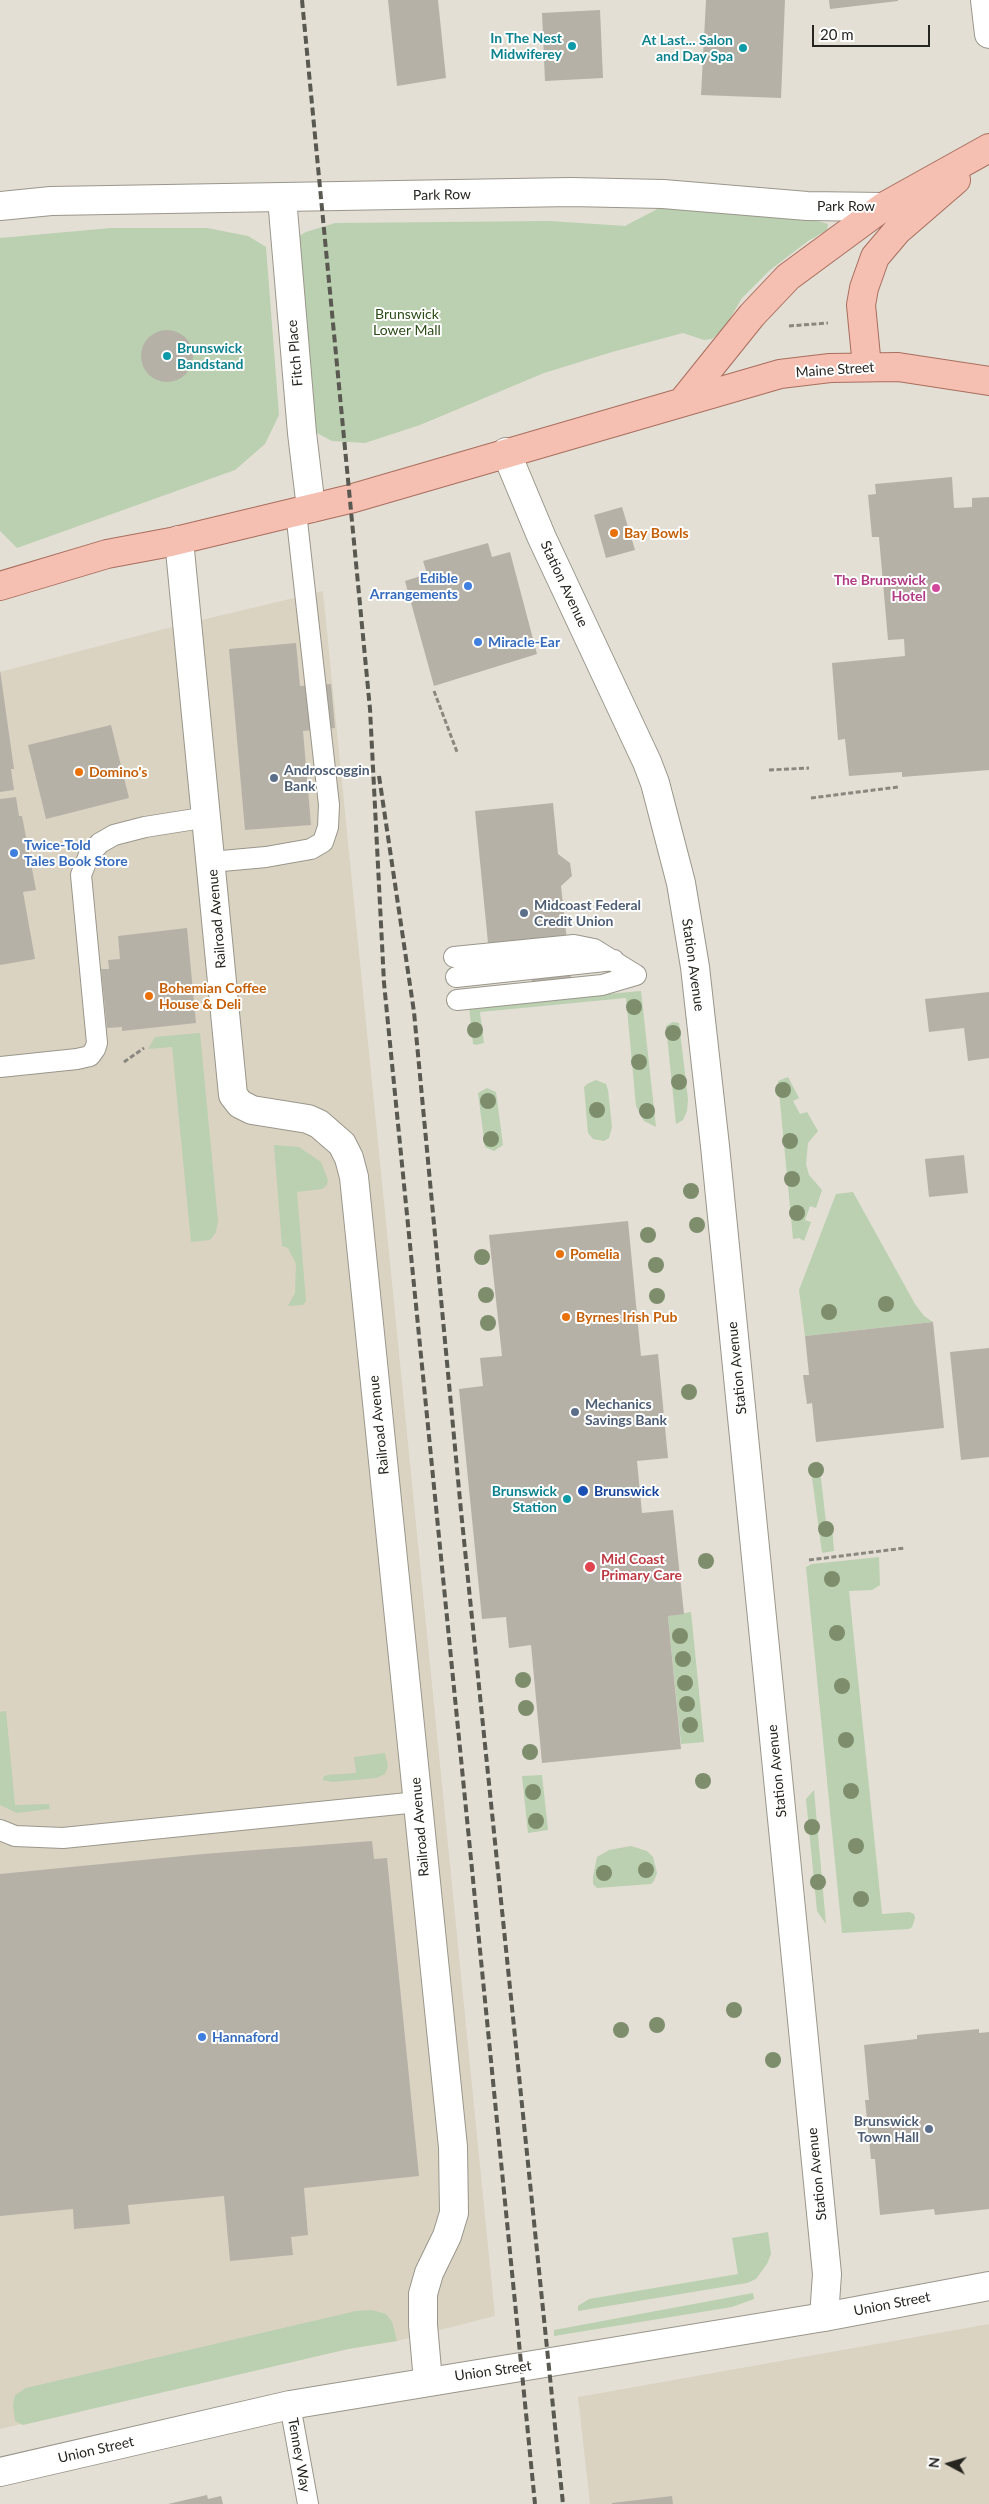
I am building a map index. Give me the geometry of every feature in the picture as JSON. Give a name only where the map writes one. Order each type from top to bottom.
[{"type":"main road","points":[[684,400],[752,316],[788,277],[883,207],[989,149]]},
{"type":"main road","points":[[867,367],[861,305],[869,271],[876,257],[897,231],[989,149]]},
{"type":"main road","name":"Maine Street","points":[[0,586],[107,554],[179,540],[303,510],[780,374],[898,366],[989,381]]},
{"type":"street","points":[[985,0],[989,34]]},
{"type":"street","name":"Park Row","points":[[0,206],[51,201],[571,192],[663,194],[806,206],[883,207]]},
{"type":"street","name":"Fitch Place","points":[[282,198],[302,433],[303,510]]},
{"type":"street","name":"Station Avenue","points":[[506,452],[542,538],[647,762],[655,783],[681,883],[695,967],[715,1146],[827,2274],[824,2317]]},
{"type":"street","name":"Railroad Avenue","points":[[179,540],[208,817],[233,1095],[240,1104],[252,1110],[308,1119],[319,1124],[342,1144],[349,1158],[354,1177],[452,2147],[454,2198],[451,2224],[429,2273],[423,2294],[423,2325],[428,2381]]},
{"type":"street","name":"Union Street","points":[[0,2472],[290,2405],[824,2317],[989,2286]]},
{"type":"lane","points":[[212,862],[266,857],[312,849],[323,842],[328,827],[329,805],[303,510]]},
{"type":"lane","points":[[0,1067],[77,1059],[90,1056],[95,1049],[97,1043],[81,875],[89,855],[100,843],[114,835],[145,827],[208,817]]},
{"type":"lane","points":[[455,967],[574,945],[594,949],[636,975],[602,985],[457,1000]]},
{"type":"lane","points":[[0,1830],[15,1836],[63,1838],[418,1802]]},
{"type":"lane","name":"Tenney Way","points":[[290,2405],[308,2504]]},
{"type":"path","points":[[782,326],[832,323]]},
{"type":"path","points":[[434,690],[457,752]]},
{"type":"path","points":[[769,770],[809,768]]},
{"type":"path","points":[[811,798],[898,787]]},
{"type":"path","points":[[121,1064],[144,1048]]},
{"type":"path","points":[[809,1560],[905,1548]]},
{"type":"shaded area","points":[[323,591],[495,2316],[397,2341],[348,2349],[0,2429],[0,672],[160,630]]},
{"type":"shaded area","points":[[989,2324],[989,2504],[590,2504],[578,2397]]},
{"type":"green space","name":"Brunswick Lower Mall","points":[[665,205],[689,205],[818,221],[828,224],[827,230],[808,241],[770,270],[742,298],[725,327],[712,339],[704,340],[683,333],[612,352],[544,373],[420,425],[365,443],[332,441],[315,432],[297,237],[306,232],[335,223],[550,221],[625,226]]},
{"type":"green space","points":[[111,228],[207,228],[248,236],[266,247],[279,415],[265,444],[235,470],[17,548],[0,531],[0,238]]},
{"type":"green space","points":[[641,991],[656,1127],[644,1121],[636,1106],[626,998],[480,1012],[484,1043],[473,1044],[469,1006]]},
{"type":"green space","points":[[673,1022],[679,1023],[688,1099],[687,1111],[683,1120],[676,1124],[666,1026]]},
{"type":"green space","points":[[200,1033],[218,1221],[216,1232],[210,1240],[191,1242],[172,1047],[148,1049],[155,1037]]},
{"type":"green space","points":[[788,1077],[799,1098],[793,1101],[800,1114],[807,1112],[818,1131],[808,1143],[806,1164],[809,1175],[822,1190],[816,1208],[810,1206],[805,1220],[811,1222],[804,1241],[799,1238],[793,1239],[778,1081]]},
{"type":"green space","points":[[596,1080],[606,1084],[608,1090],[612,1127],[609,1138],[604,1141],[593,1139],[588,1133],[584,1087]]},
{"type":"green space","points":[[487,1088],[496,1092],[503,1145],[494,1151],[485,1147],[478,1093]]},
{"type":"green space","points":[[274,1145],[299,1147],[321,1162],[328,1180],[327,1185],[322,1189],[297,1192],[306,1301],[303,1305],[288,1306],[295,1293],[296,1264],[288,1248],[282,1246]]},
{"type":"green space","points":[[853,1192],[915,1304],[924,1316],[933,1322],[805,1336],[799,1290],[836,1194]]},
{"type":"green space","points":[[819,1461],[826,1522],[832,1526],[834,1551],[822,1553],[811,1470],[812,1464]]},
{"type":"green space","points":[[879,1557],[880,1585],[872,1590],[849,1591],[882,1914],[909,1912],[914,1914],[915,1918],[912,1927],[909,1929],[842,1933],[806,1567],[812,1564]]},
{"type":"green space","points":[[691,1612],[704,1742],[681,1744],[668,1616]]},
{"type":"green space","points":[[6,1711],[15,1805],[49,1804],[50,1809],[17,1813],[0,1805],[0,1712]]},
{"type":"green space","points":[[385,1753],[388,1766],[385,1774],[376,1778],[332,1782],[323,1780],[323,1777],[327,1775],[356,1773],[354,1757]]},
{"type":"green space","points":[[542,1775],[548,1830],[528,1833],[522,1776]]},
{"type":"green space","points":[[814,1790],[826,1924],[817,1911],[806,1799]]},
{"type":"green space","points":[[631,1846],[647,1851],[653,1857],[657,1873],[654,1881],[651,1884],[597,1888],[593,1884],[593,1877],[597,1857],[609,1850]]},
{"type":"green space","points":[[768,2232],[771,2254],[767,2264],[756,2279],[747,2283],[578,2311],[578,2306],[589,2299],[738,2274],[732,2238]]},
{"type":"green space","points":[[753,2293],[754,2299],[732,2307],[554,2336],[554,2330]]},
{"type":"green space","points":[[372,2310],[386,2314],[392,2322],[397,2341],[348,2349],[23,2425],[15,2421],[13,2405],[15,2395],[26,2388],[356,2311]]},
{"type":"building","points":[[388,0],[438,0],[446,78],[397,86]]},
{"type":"building","name":"At Last... Salon and Day Spa","points":[[706,0],[785,0],[781,98],[701,95]]},
{"type":"building","points":[[829,0],[898,0],[898,1],[830,9]]},
{"type":"building","name":"In The Nest Midwiferey","points":[[600,10],[603,78],[545,81],[542,13]]},
{"type":"building","name":"Brunswick Bandstand","points":[[162,330],[172,330],[186,337],[193,351],[193,361],[186,375],[172,382],[162,382],[152,378],[145,371],[141,361],[141,351],[145,341],[152,334]]},
{"type":"building","name":"The Brunswick Hotel","points":[[952,477],[954,508],[972,507],[972,498],[989,497],[989,770],[902,777],[902,772],[849,776],[845,739],[838,740],[832,663],[905,656],[904,639],[888,640],[879,537],[872,537],[868,495],[876,494],[875,484]]},
{"type":"building","name":"Bay Bowls","points":[[622,507],[635,550],[606,558],[594,515]]},
{"type":"building","points":[[488,543],[492,557],[510,552],[537,654],[434,686],[405,581],[427,574],[423,561]]},
{"type":"building","name":"Androscoggin Bank","points":[[296,643],[300,686],[331,684],[335,728],[303,731],[311,825],[245,830],[229,649]]},
{"type":"building","points":[[0,670],[14,769],[11,769],[14,790],[0,792]]},
{"type":"building","name":"Domino's","points":[[111,725],[129,798],[46,819],[28,745]]},
{"type":"building","name":"Twice-Told Tales Book Store","points":[[16,797],[19,816],[22,816],[36,890],[23,892],[35,959],[0,965],[0,799]]},
{"type":"building","name":"Midcoast Federal Credit Union","points":[[553,803],[558,854],[570,863],[572,876],[561,886],[571,978],[532,982],[527,940],[488,943],[475,811]]},
{"type":"building","name":"Bohemian Coffee House & Deli","points":[[187,928],[196,1023],[122,1031],[122,1027],[107,1028],[101,969],[109,969],[108,960],[120,959],[118,936]]},
{"type":"building","points":[[989,992],[989,1058],[968,1061],[964,1028],[929,1032],[925,999]]},
{"type":"building","points":[[964,1155],[968,1193],[929,1197],[925,1159]]},
{"type":"building","name":"Brunswick Station","points":[[628,1221],[641,1356],[658,1354],[668,1458],[637,1461],[642,1513],[673,1510],[684,1614],[668,1616],[681,1749],[542,1763],[531,1645],[509,1648],[506,1617],[482,1619],[459,1389],[483,1386],[480,1358],[502,1356],[489,1235]]},
{"type":"building","points":[[933,1322],[944,1428],[816,1442],[812,1403],[807,1404],[803,1375],[809,1375],[805,1336]]},
{"type":"building","points":[[989,1348],[989,1457],[961,1460],[950,1352]]},
{"type":"building","name":"Hannaford","points":[[372,1841],[374,1859],[387,1858],[419,2176],[304,2188],[308,2235],[291,2237],[293,2255],[230,2261],[224,2196],[128,2205],[130,2224],[74,2229],[73,2209],[0,2216],[0,1874],[203,1854]]},
{"type":"building","name":"Brunswick Town Hall","points":[[979,2029],[979,2033],[989,2032],[989,2209],[935,2215],[934,2209],[880,2215],[875,2159],[871,2159],[865,2100],[869,2100],[864,2045],[917,2039],[917,2035]]},
{"type":"building","points":[[207,2495],[208,2499],[221,2496],[223,2504],[168,2504]]},
{"type":"building","points":[[672,2496],[673,2504],[612,2504],[612,2503]]},
{"type":"railway","points":[[302,0],[370,709],[384,983],[535,2504]]},
{"type":"railway","points":[[379,776],[414,1012],[461,1511],[563,2504]]},
{"type":"place","name":"In The Nest Midwiferey","points":[[572,46]]},
{"type":"place","name":"At Last... Salon and Day Spa","points":[[743,48]]},
{"type":"place","name":"Brunswick Bandstand","points":[[167,356]]},
{"type":"place","name":"Bay Bowls","points":[[614,533]]},
{"type":"place","name":"Edible Arrangements","points":[[468,586]]},
{"type":"place","name":"The Brunswick Hotel","points":[[936,588]]},
{"type":"place","name":"Miracle-Ear","points":[[478,642]]},
{"type":"place","name":"Domino's","points":[[79,772]]},
{"type":"place","name":"Androscoggin Bank","points":[[274,778]]},
{"type":"place","name":"Twice-Told Tales Book Store","points":[[14,853]]},
{"type":"place","name":"Midcoast Federal Credit Union","points":[[524,913]]},
{"type":"place","name":"Bohemian Coffee House & Deli","points":[[149,996]]},
{"type":"place","name":"Pomelia","points":[[560,1254]]},
{"type":"place","name":"Byrnes Irish Pub","points":[[566,1317]]},
{"type":"place","name":"Mechanics Savings Bank","points":[[575,1412]]},
{"type":"place","name":"Brunswick","points":[[583,1491]]},
{"type":"place","name":"Brunswick Station","points":[[567,1499]]},
{"type":"place","name":"Mid Coast Primary Care","points":[[590,1567]]},
{"type":"place","name":"Hannaford","points":[[202,2037]]},
{"type":"place","name":"Brunswick Town Hall","points":[[929,2129]]}]
